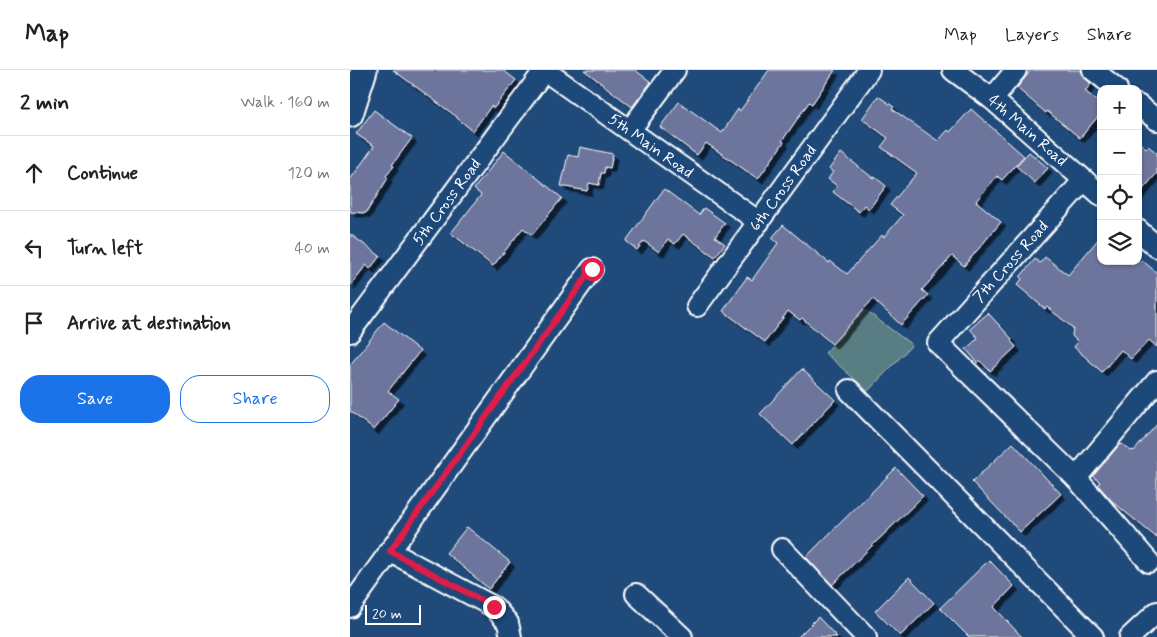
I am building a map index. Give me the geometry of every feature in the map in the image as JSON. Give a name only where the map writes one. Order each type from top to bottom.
[{"type":"street","points":[[350,114],[364,70]]},
{"type":"street","name":"5th Main Road","points":[[544,70],[759,222]]},
{"type":"street","name":"5th Cross Road","points":[[350,332],[544,70]]},
{"type":"street","points":[[630,130],[674,70]]},
{"type":"street","name":"6th Cross Road","points":[[697,306],[869,70]]},
{"type":"street","name":"4th Main Road","points":[[953,70],[992,99],[1097,192]]},
{"type":"street","points":[[992,99],[1016,70]]},
{"type":"street","points":[[1093,70],[1112,85]]},
{"type":"street","points":[[1142,108],[1157,120]]},
{"type":"street","name":"7th Cross Road","points":[[1076,478],[938,343],[1084,180]]},
{"type":"street","points":[[1142,234],[1157,247]]},
{"type":"street","points":[[350,606],[592,269]]},
{"type":"street","points":[[1149,562],[1076,478],[1157,381]]},
{"type":"street","points":[[849,390],[1092,637]]},
{"type":"street","points":[[782,549],[866,637]]},
{"type":"street","points":[[390,551],[494,607],[508,623],[511,637]]},
{"type":"street","points":[[636,594],[682,637]]},
{"type":"street","points":[[1130,637],[1157,612]]},
{"type":"green space","points":[[865,310],[912,345],[868,391],[825,353]]},
{"type":"building","points":[[393,70],[503,70],[516,80],[494,108],[491,106],[473,131]]},
{"type":"building","points":[[584,70],[635,70],[651,82],[632,107]]},
{"type":"building","points":[[769,70],[835,70],[812,104],[809,102],[758,179],[706,143],[697,155],[660,127],[679,102],[722,133],[738,109],[740,111]]},
{"type":"building","points":[[1031,70],[1081,70],[1082,75],[1091,84],[1085,91],[1097,101],[1097,118],[1080,138],[1047,111],[1046,113],[1017,88]]},
{"type":"building","points":[[878,96],[894,107],[892,109],[938,141],[948,130],[950,132],[971,109],[1024,156],[1002,180],[997,176],[976,201],[1001,222],[964,266],[952,256],[922,290],[928,295],[901,325],[873,299],[832,344],[802,318],[800,320],[788,311],[765,342],[723,311],[747,277],[752,280],[778,243],[772,238],[783,225],[829,263],[830,261],[847,274],[903,215],[890,205],[917,173],[881,147],[888,138],[862,119]]},
{"type":"building","points":[[374,110],[412,138],[392,165],[394,166],[386,176],[388,178],[366,213],[350,212],[350,180],[374,146],[356,134]]},
{"type":"building","points":[[1142,145],[1146,148],[1148,146],[1157,153],[1157,173],[1142,190]]},
{"type":"building","points":[[580,147],[613,154],[610,168],[605,167],[604,173],[601,173],[599,185],[589,183],[587,191],[561,186],[568,155],[578,157]]},
{"type":"building","points":[[504,151],[562,198],[532,235],[523,228],[493,266],[451,233],[481,195],[474,189]]},
{"type":"building","points":[[1029,152],[1048,168],[1035,183],[1016,166]]},
{"type":"building","points":[[841,153],[886,186],[869,209],[864,205],[859,212],[833,192],[837,186],[828,179],[833,172],[829,169]]},
{"type":"building","points":[[664,189],[699,215],[704,208],[725,223],[715,237],[725,244],[715,257],[683,234],[675,244],[668,239],[659,252],[644,241],[637,250],[626,241]]},
{"type":"building","points":[[350,234],[380,256],[370,269],[366,265],[350,286]]},
{"type":"building","points":[[1097,241],[1097,265],[1142,265],[1143,261],[1157,273],[1157,347],[1149,340],[1131,359],[1121,350],[1102,372],[1074,347],[1078,342],[1072,336],[1073,328],[1047,307],[1045,309],[1017,285],[1022,279],[1020,277],[1035,259],[1040,263],[1045,257],[1068,275]]},
{"type":"building","points":[[988,313],[1012,339],[1011,341],[1016,347],[990,371],[980,361],[978,363],[966,349],[978,338],[970,329]]},
{"type":"building","points":[[384,322],[420,351],[388,391],[399,399],[374,430],[350,411],[350,365]]},
{"type":"building","points":[[802,369],[835,400],[793,445],[760,414]]},
{"type":"building","points":[[1157,424],[1157,538],[1113,502],[1098,485],[1100,482],[1093,476],[1119,445],[1122,444],[1131,451],[1134,451]]},
{"type":"building","points":[[1013,443],[1061,494],[1020,532],[972,482]]},
{"type":"building","points":[[896,468],[923,496],[832,585],[806,557]]},
{"type":"building","points":[[467,527],[510,562],[489,589],[446,553]]},
{"type":"building","points":[[989,560],[1014,586],[994,607],[1022,637],[969,637],[940,608]]},
{"type":"building","points":[[909,577],[934,603],[900,636],[875,611]]},
{"type":"building","points":[[818,617],[837,637],[798,637]]},
{"type":"route","points":[[494,607],[390,551],[592,269]]}]
